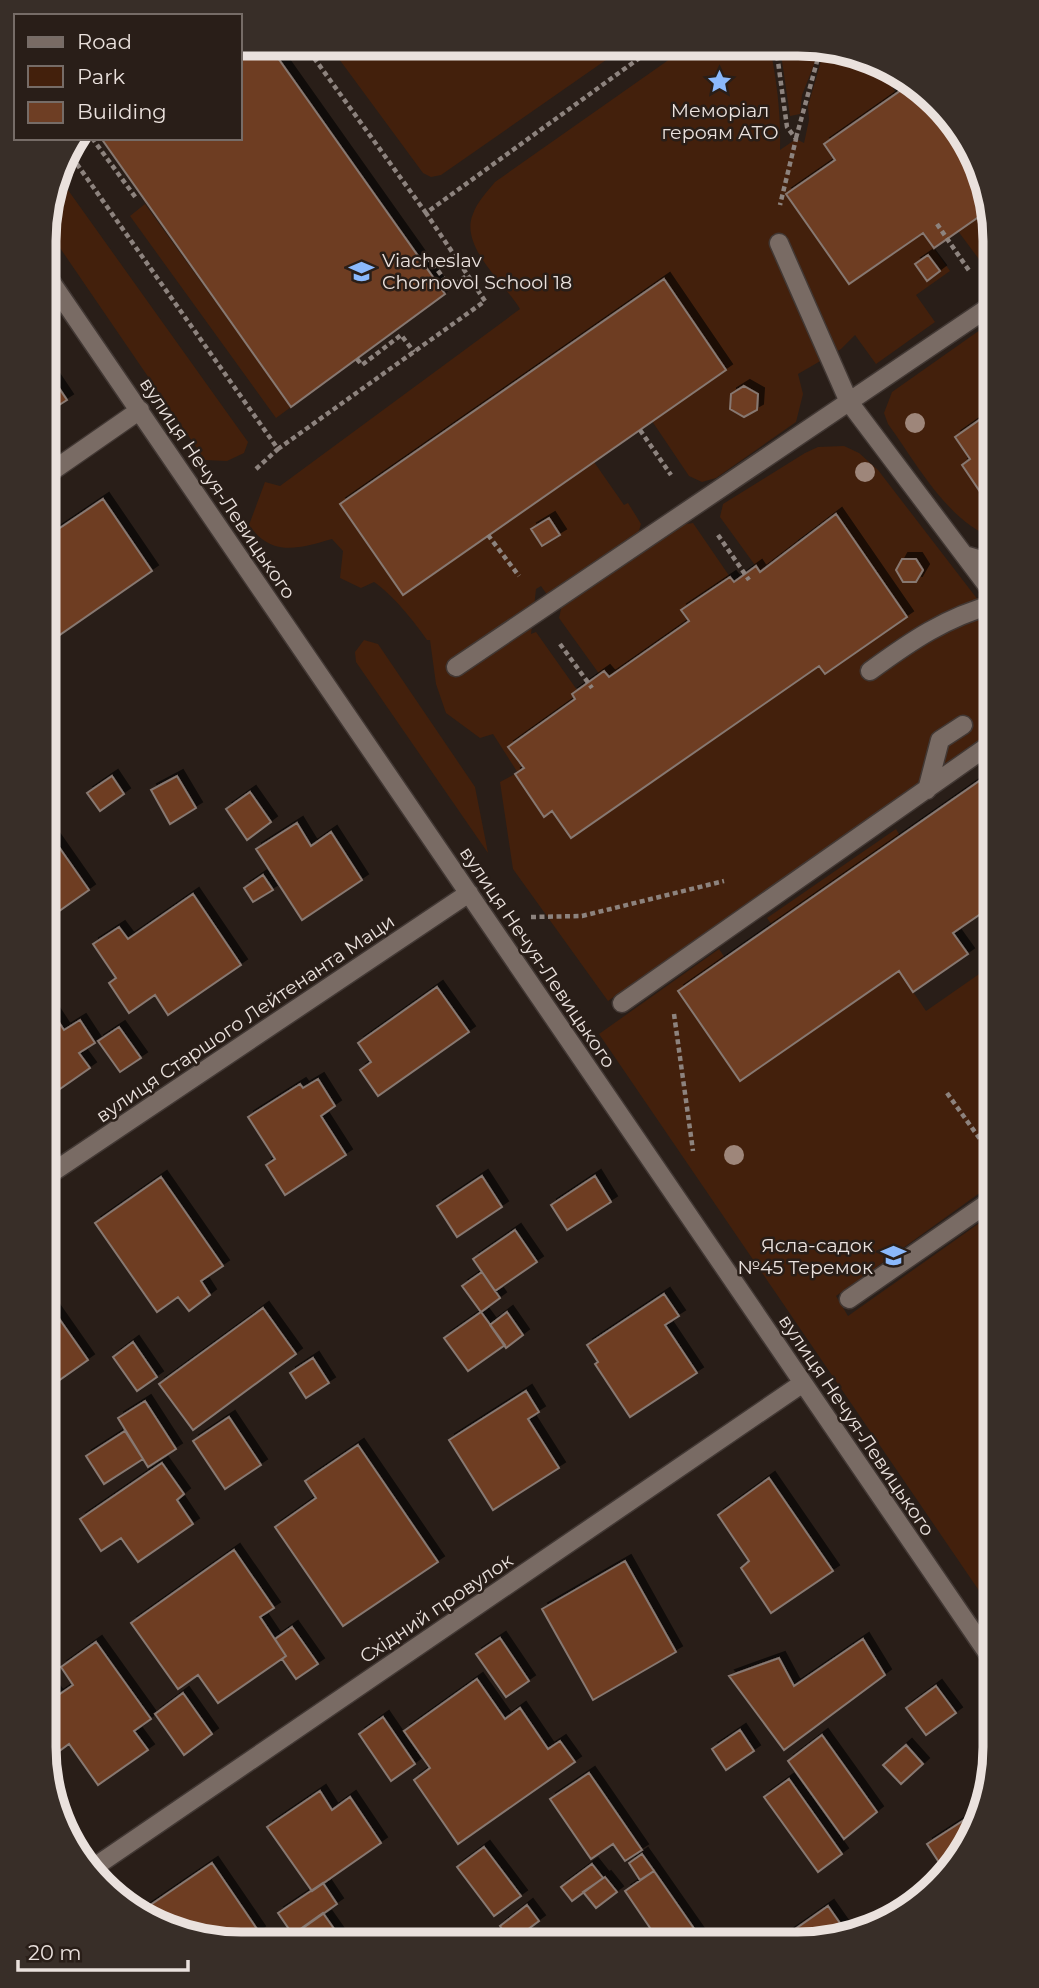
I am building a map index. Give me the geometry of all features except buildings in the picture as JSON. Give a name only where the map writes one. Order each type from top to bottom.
[{"type":"street","points":[[779,243],[849,402],[983,580]]},
{"type":"street","name":"вулиця Нечуя-Левицького","points":[[56,289],[983,1646]]},
{"type":"street","points":[[456,667],[983,311]]},
{"type":"street","points":[[56,468],[140,410]]},
{"type":"street","points":[[965,555],[983,560]]},
{"type":"street","points":[[870,671],[925,631],[960,614],[983,607]]},
{"type":"street","points":[[927,790],[940,740],[963,725]]},
{"type":"street","points":[[622,1003],[983,750]]},
{"type":"street","name":"вулиця Старшого Лейтенанта Маци","points":[[56,1170],[469,893]]},
{"type":"street","points":[[849,1299],[983,1206]]},
{"type":"street","name":"Східний провулок","points":[[98,1864],[803,1383]]},
{"type":"path","points":[[256,469],[278,449],[485,301],[426,213],[313,56]]},
{"type":"path","points":[[426,213],[642,56]]},
{"type":"path","points":[[777,56],[787,127],[796,139]]},
{"type":"path","points":[[779,243],[780,193],[818,57]]},
{"type":"path","points":[[94,140],[104,148],[136,198]]},
{"type":"path","points":[[75,161],[278,449]]},
{"type":"path","points":[[131,190],[136,186]]},
{"type":"path","points":[[936,224],[983,289]]},
{"type":"path","points":[[421,260],[427,256],[450,287],[468,275]]},
{"type":"path","points":[[357,359],[362,365],[401,335],[414,352]]},
{"type":"path","points":[[640,430],[749,580]]},
{"type":"path","points":[[488,535],[592,688]]},
{"type":"path","points":[[527,917],[582,916],[727,880]]},
{"type":"path","points":[[676,964],[673,999],[675,1041],[695,1159]]},
{"type":"path","points":[[947,1093],[983,1143]]},
{"type":"green space","points":[[337,56],[612,56],[441,175],[431,177],[423,173]]},
{"type":"green space","points":[[674,56],[772,56],[778,98],[780,150],[796,139],[804,143],[809,120],[808,106],[822,58],[857,66],[880,75],[887,79],[896,93],[824,144],[835,160],[786,194],[849,284],[923,233],[950,271],[916,295],[935,322],[876,364],[855,335],[841,349],[798,374],[803,394],[796,422],[716,478],[702,482],[689,476],[652,421],[726,369],[663,279],[340,504],[403,595],[594,462],[624,505],[628,503],[641,524],[638,534],[550,599],[541,586],[536,589],[531,634],[536,632],[577,690],[572,694],[575,699],[508,747],[523,768],[518,773],[493,734],[480,738],[446,713],[436,684],[430,640],[427,640],[395,600],[374,582],[361,588],[340,578],[343,551],[332,539],[287,548],[267,542],[249,525],[265,482],[280,486],[520,309],[486,264],[472,239],[470,226],[480,201],[495,182]],"holes":[[[928,255],[940,271],[927,281],[915,264]],[[744,386],[758,394],[757,410],[744,417],[730,409],[731,394]]]},
{"type":"green space","points":[[781,56],[817,57],[802,95],[800,114],[790,116]]},
{"type":"green space","points":[[65,186],[248,442],[244,453],[227,461],[205,460],[56,242]]},
{"type":"green space","points":[[145,204],[291,407],[276,418],[130,216]]},
{"type":"green space","points":[[981,215],[983,265],[958,231]]},
{"type":"green space","points":[[980,330],[983,334],[983,417],[955,437],[970,459],[962,465],[983,494],[983,533],[962,519],[934,490],[888,424],[884,413],[892,392]]},
{"type":"green space","points":[[844,446],[859,453],[878,470],[983,606],[983,742],[921,789],[890,804],[785,877],[752,910],[732,922],[710,930],[608,1001],[513,869],[500,782],[515,774],[544,816],[552,811],[572,838],[819,666],[825,674],[907,617],[836,514],[798,540],[801,544],[760,572],[720,517],[723,504],[818,447]]},
{"type":"green space","points":[[693,523],[730,577],[682,610],[689,621],[609,677],[604,671],[600,675],[559,618],[563,600],[667,527]]},
{"type":"green space","points":[[364,640],[378,644],[475,787],[488,853],[356,662],[355,652]]},
{"type":"green space","points":[[896,829],[900,836],[772,925],[767,918]]},
{"type":"green space","name":"Ясла-садок №45 Теремок","points":[[719,949],[725,958],[678,991],[740,1081],[899,971],[926,1011],[983,971],[983,1191],[836,1296],[848,1316],[983,1220],[983,1596],[599,1034]]},
{"type":"place","name":"Меморіал героям АТО","points":[[720,82]]},
{"type":"place","name":"Viacheslav Chornovol School 18","points":[[362,271]]},
{"type":"place","name":"Ясла-садок №45 Теремок","points":[[893,1256]]}]
